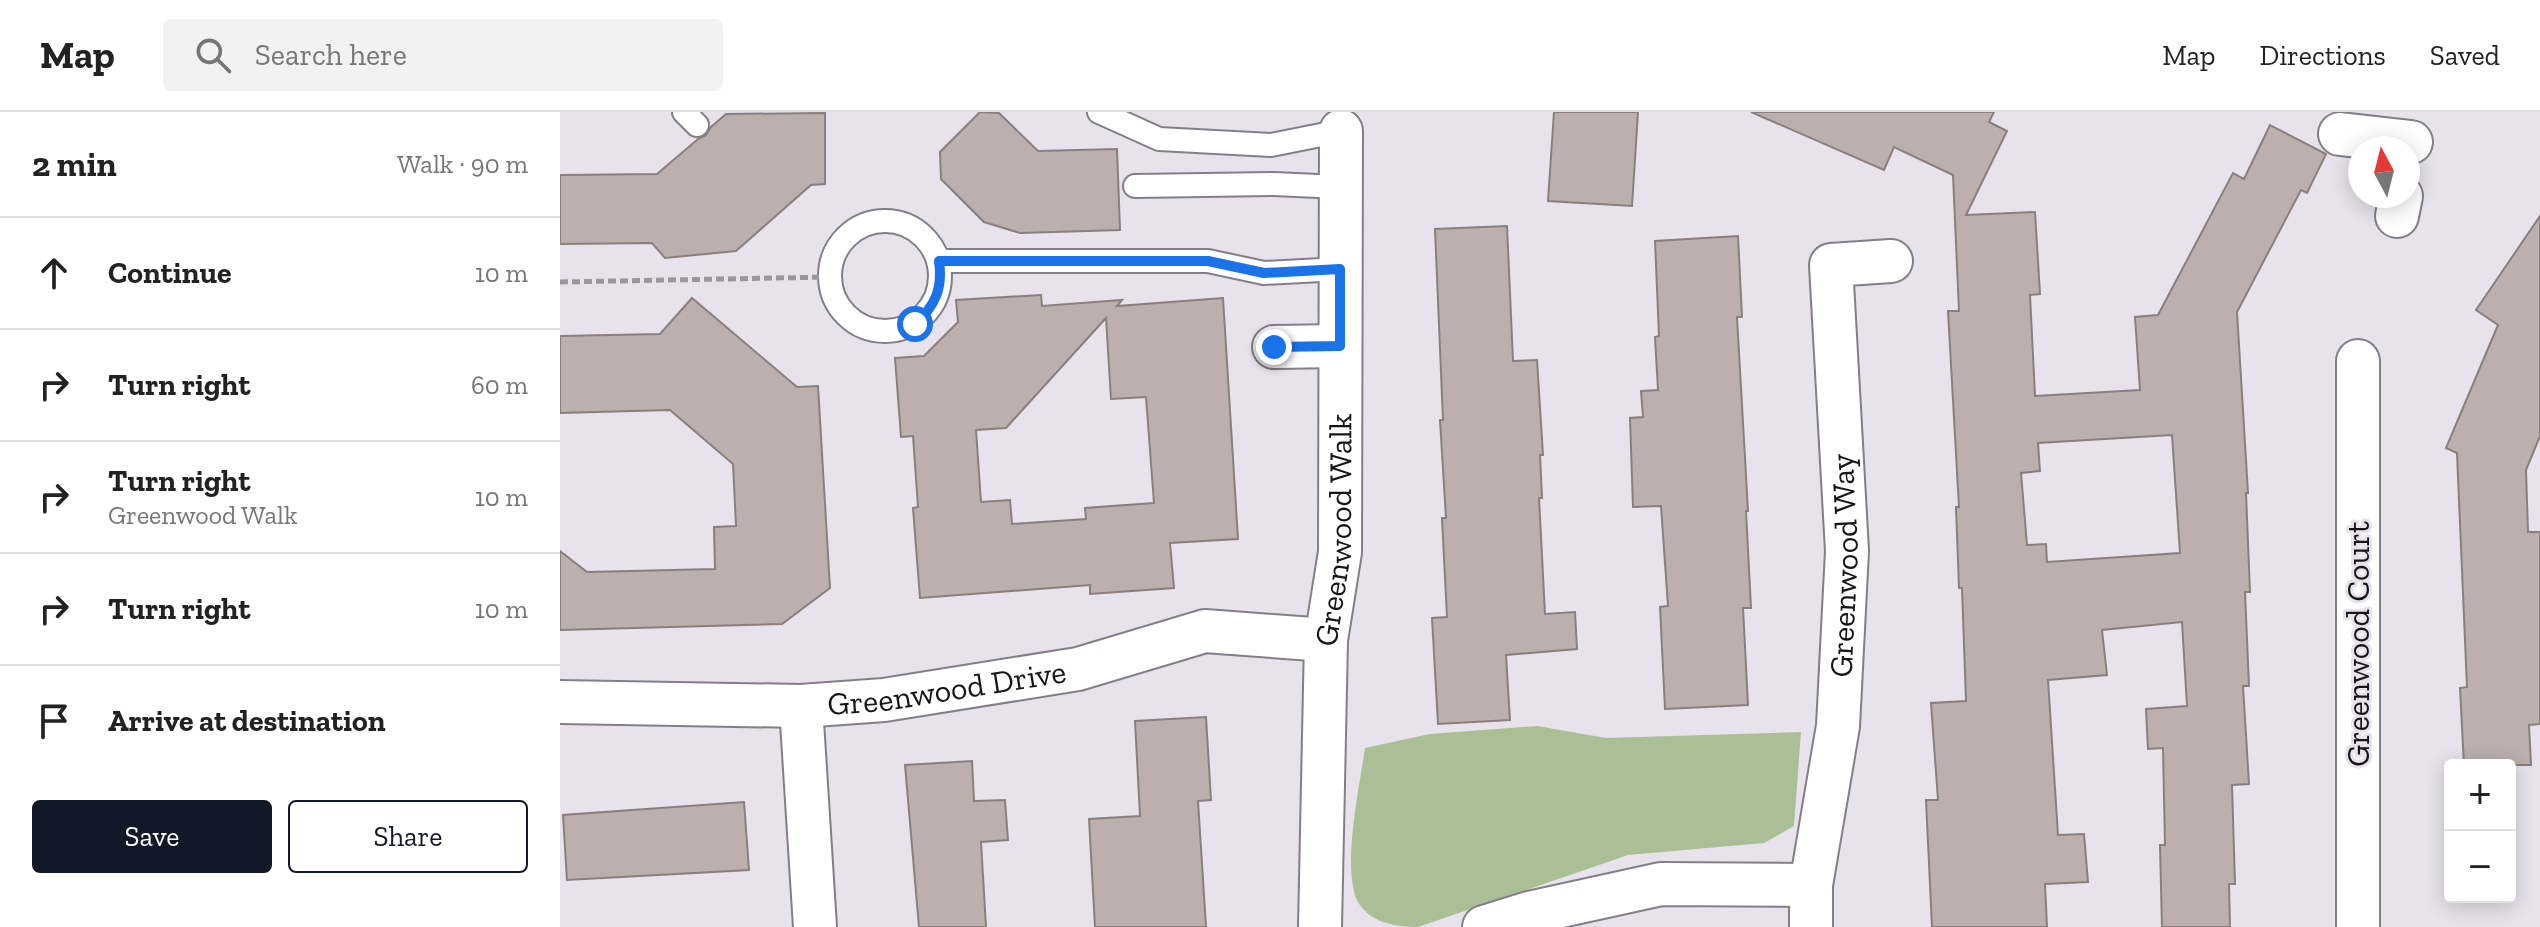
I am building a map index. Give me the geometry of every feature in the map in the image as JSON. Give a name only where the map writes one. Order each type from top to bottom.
[{"type":"street","name":"Greenwood Walk","points":[[1320,927],[1326,640],[1340,552],[1341,131]]},
{"type":"street","points":[[2340,134],[2376,136]]},
{"type":"street","name":"Greenwood Way","points":[[1811,927],[1811,885],[1838,726],[1847,551],[1831,265],[1891,261]]},
{"type":"street","points":[[1274,347],[1340,346]]},
{"type":"street","name":"Greenwood Court","points":[[2358,361],[2358,927]]},
{"type":"street","name":"Greenwood Drive","points":[[560,702],[801,706],[884,700],[1078,669],[1205,631],[1326,640]]},
{"type":"street","points":[[801,706],[815,927]]},
{"type":"street","points":[[1484,927],[1529,913],[1661,884],[1811,885]]},
{"type":"lane","points":[[1099,112],[1159,139],[1271,145],[1341,131]]},
{"type":"lane","points":[[1135,186],[1274,184],[1340,187]]},
{"type":"lane","points":[[883,220],[902,222],[918,231],[931,244],[939,261],[941,279],[937,296],[928,312],[915,324],[880,332],[863,327],[848,317],[837,304],[830,277],[830,267],[837,249],[848,234],[864,224],[883,220]]},
{"type":"lane","points":[[939,261],[1208,261],[1264,273],[1340,269]]},
{"type":"path","points":[[560,282],[830,277]]},
{"type":"green space","points":[[1537,726],[1606,738],[1801,732],[1794,826],[1764,843],[1628,855],[1418,927],[1401,926],[1369,915],[1358,902],[1351,870],[1356,805],[1365,748],[1430,734]]},
{"type":"building","points":[[980,112],[999,113],[1038,151],[1117,149],[1120,230],[1020,233],[984,222],[941,179],[940,152]]},
{"type":"building","points":[[1554,112],[1638,112],[1632,206],[1548,201]]},
{"type":"building","points":[[1751,112],[1994,112],[1989,122],[2007,131],[1966,215],[2035,212],[2040,294],[2030,295],[2035,396],[2140,390],[2135,317],[2158,315],[2233,173],[2244,179],[2270,125],[2326,154],[2307,193],[2301,190],[2237,312],[2248,493],[2250,592],[2245,592],[2249,686],[2243,686],[2249,784],[2232,785],[2235,884],[2229,884],[2230,927],[2162,927],[2160,845],[2165,845],[2163,748],[2148,749],[2146,709],[2187,706],[2182,622],[2102,630],[2107,675],[2048,680],[2058,835],[2084,834],[2088,882],[2045,884],[2047,927],[1932,927],[1926,800],[1938,800],[1931,703],[1966,701],[1948,311],[1959,311],[1953,175],[1894,147],[1884,170]],"holes":[[[2172,435],[2180,553],[2047,562],[2046,544],[2027,545],[2021,473],[2040,471],[2038,443]]]},
{"type":"building","points":[[825,113],[825,184],[811,185],[736,251],[665,258],[652,243],[560,244],[560,175],[657,174],[706,135],[726,114]]},
{"type":"building","points":[[2540,216],[2540,436],[2526,470],[2528,532],[2540,532],[2540,724],[2529,725],[2531,765],[2516,765],[2516,759],[2464,759],[2460,688],[2467,687],[2457,453],[2446,448],[2498,325],[2476,310]]},
{"type":"building","points":[[1507,226],[1513,361],[1537,360],[1543,455],[1540,455],[1542,498],[1539,498],[1545,614],[1575,612],[1577,649],[1506,655],[1510,720],[1438,724],[1432,618],[1447,617],[1435,229]]},
{"type":"building","points":[[1738,236],[1742,317],[1737,317],[1751,608],[1743,608],[1748,705],[1665,709],[1660,607],[1668,606],[1661,506],[1633,507],[1630,418],[1643,417],[1641,391],[1658,390],[1655,241]]},
{"type":"building","points":[[1041,295],[1042,306],[1122,300],[1117,306],[1223,298],[1238,539],[1170,543],[1174,588],[1090,594],[1090,585],[920,598],[913,508],[918,507],[913,436],[901,437],[895,358],[924,356],[958,322],[956,300]],"holes":[[[1106,318],[1111,399],[1146,397],[1154,503],[1085,508],[1086,519],[1012,524],[1010,500],[981,502],[976,430],[1006,428]]]},
{"type":"building","points":[[692,298],[797,387],[818,386],[830,588],[782,624],[560,630],[560,551],[587,572],[715,569],[714,527],[736,526],[733,464],[670,410],[560,413],[560,336],[660,334]]},
{"type":"building","points":[[1206,717],[1211,800],[1198,801],[1206,927],[1095,927],[1089,819],[1140,816],[1135,721]]},
{"type":"building","points":[[972,761],[974,801],[1005,800],[1008,840],[981,842],[986,927],[919,927],[905,765]]},
{"type":"building","points":[[744,802],[749,870],[567,880],[563,815]]},
{"type":"route","points":[[915,324],[928,312],[937,296],[941,279],[939,261],[1208,261],[1264,273],[1340,269],[1340,346],[1274,347]]}]
